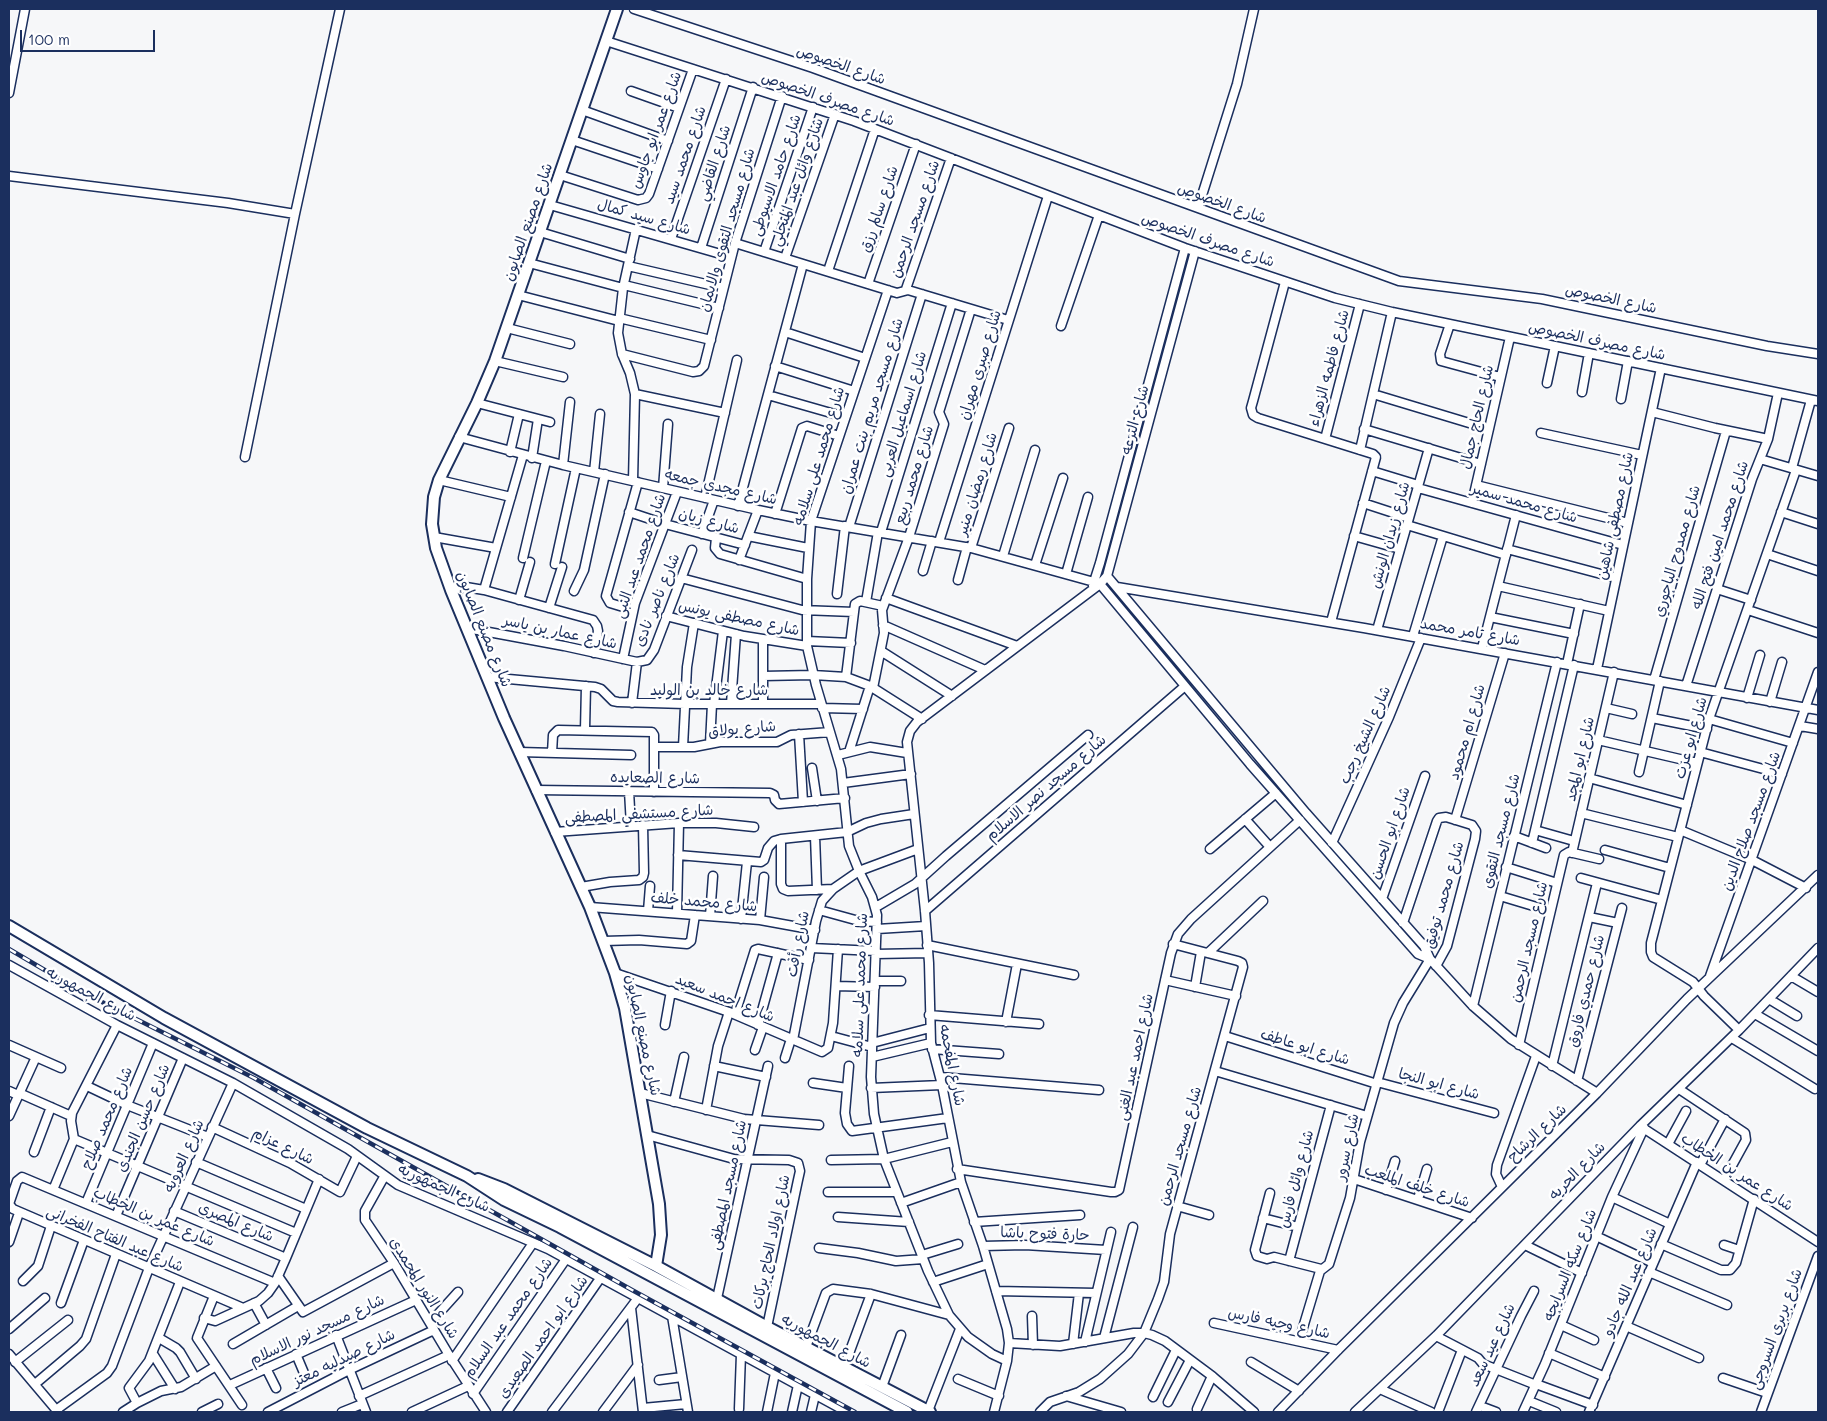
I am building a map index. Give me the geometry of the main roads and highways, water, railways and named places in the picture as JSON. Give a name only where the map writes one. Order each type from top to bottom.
[{"type":"main road","name":"شارع مصنع الصابون","points":[[617,9],[495,361],[477,403],[439,480],[433,511],[436,548],[451,590],[486,677],[590,907],[615,973],[624,1008],[640,1093],[661,1220],[661,1235],[656,1266]]},
{"type":"main road","name":"شارع الجمهوريه","points":[[9,926],[164,1018],[367,1128],[467,1176],[504,1189],[907,1412]]},
{"type":"main road","name":"شارع الجمهوريه","points":[[597,1241],[656,1266],[716,1305],[767,1327],[929,1412]]},
{"type":"railway","points":[[9,949],[82,992],[254,1078],[632,1290],[855,1412]]}]
